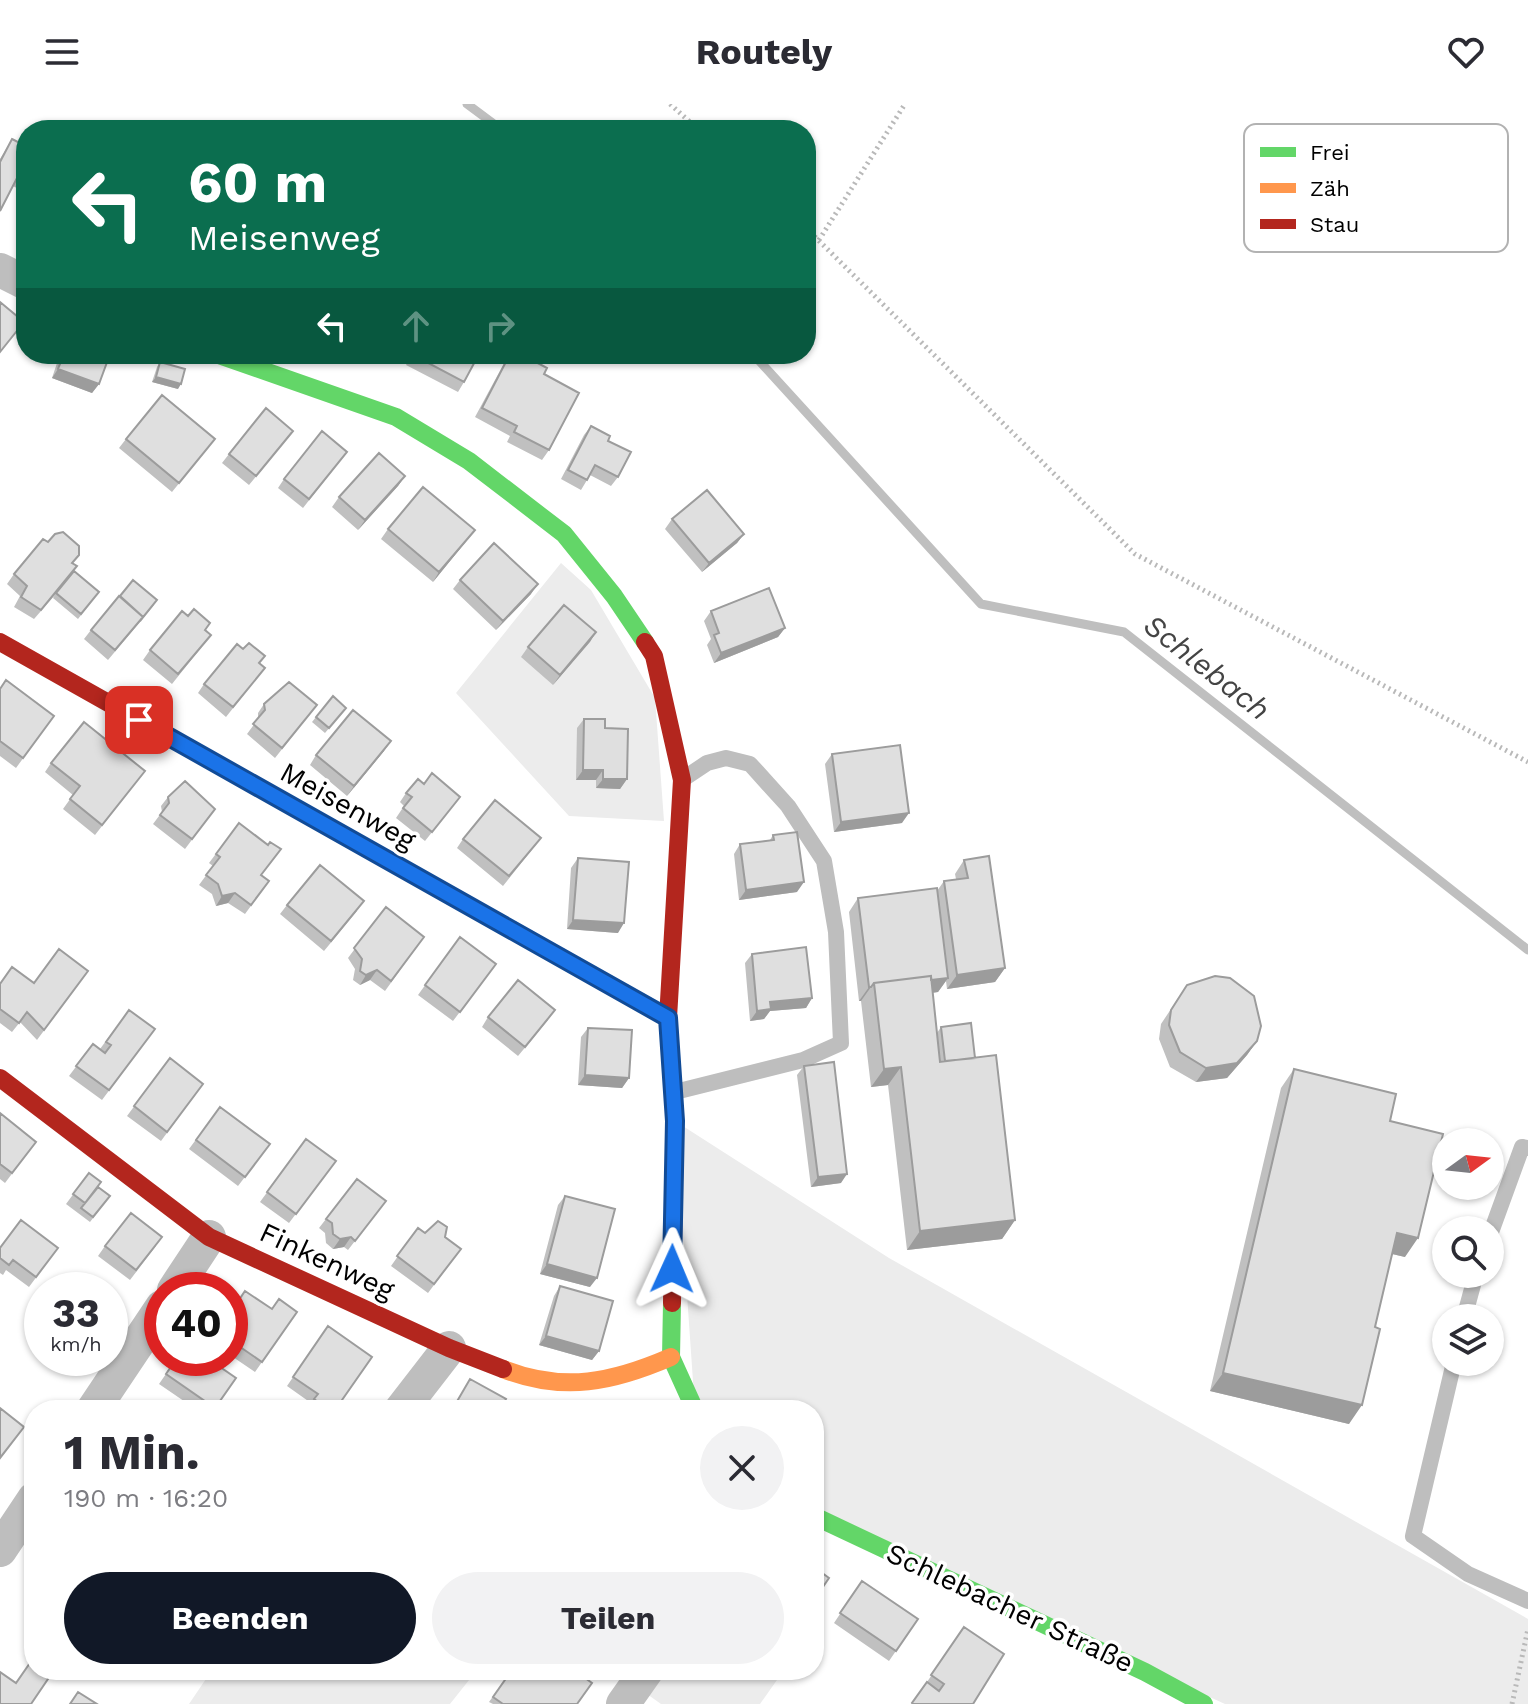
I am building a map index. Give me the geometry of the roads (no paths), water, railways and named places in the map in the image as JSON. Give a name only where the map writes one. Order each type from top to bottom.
[{"type":"street","points":[[245,364],[396,417],[469,461],[564,534],[614,596],[654,656],[682,780],[668,1018],[674,1092],[671,1357],[690,1400]]},
{"type":"street","name":"Meisenweg","points":[[0,642],[668,1018]]},
{"type":"street","name":"Finkenweg","points":[[0,1078],[209,1237],[449,1348],[534,1381],[586,1382],[624,1377],[671,1357]]},
{"type":"street","points":[[186,1272],[209,1237]]},
{"type":"street","points":[[100,1400],[144,1334]]},
{"type":"street","points":[[409,1400],[449,1348]]},
{"type":"street","name":"Schlebacher Straße","points":[[824,1521],[1132,1665],[1204,1704]]},
{"type":"street","points":[[623,1704],[640,1680]]},
{"type":"lane","points":[[674,1092],[803,1060],[841,1043],[836,932],[824,861],[788,806],[750,764],[726,758],[707,763],[682,780]]},
{"type":"lane","points":[[1497,1216],[1522,1147],[1528,1148]]},
{"type":"lane","points":[[1451,1376],[1413,1536],[1468,1574],[1528,1601]]},
{"type":"waterway","name":"Schlebach","points":[[467,104],[489,120]]},
{"type":"waterway","name":"Schlebach","points":[[762,364],[981,604],[1124,632],[1528,950]]}]
